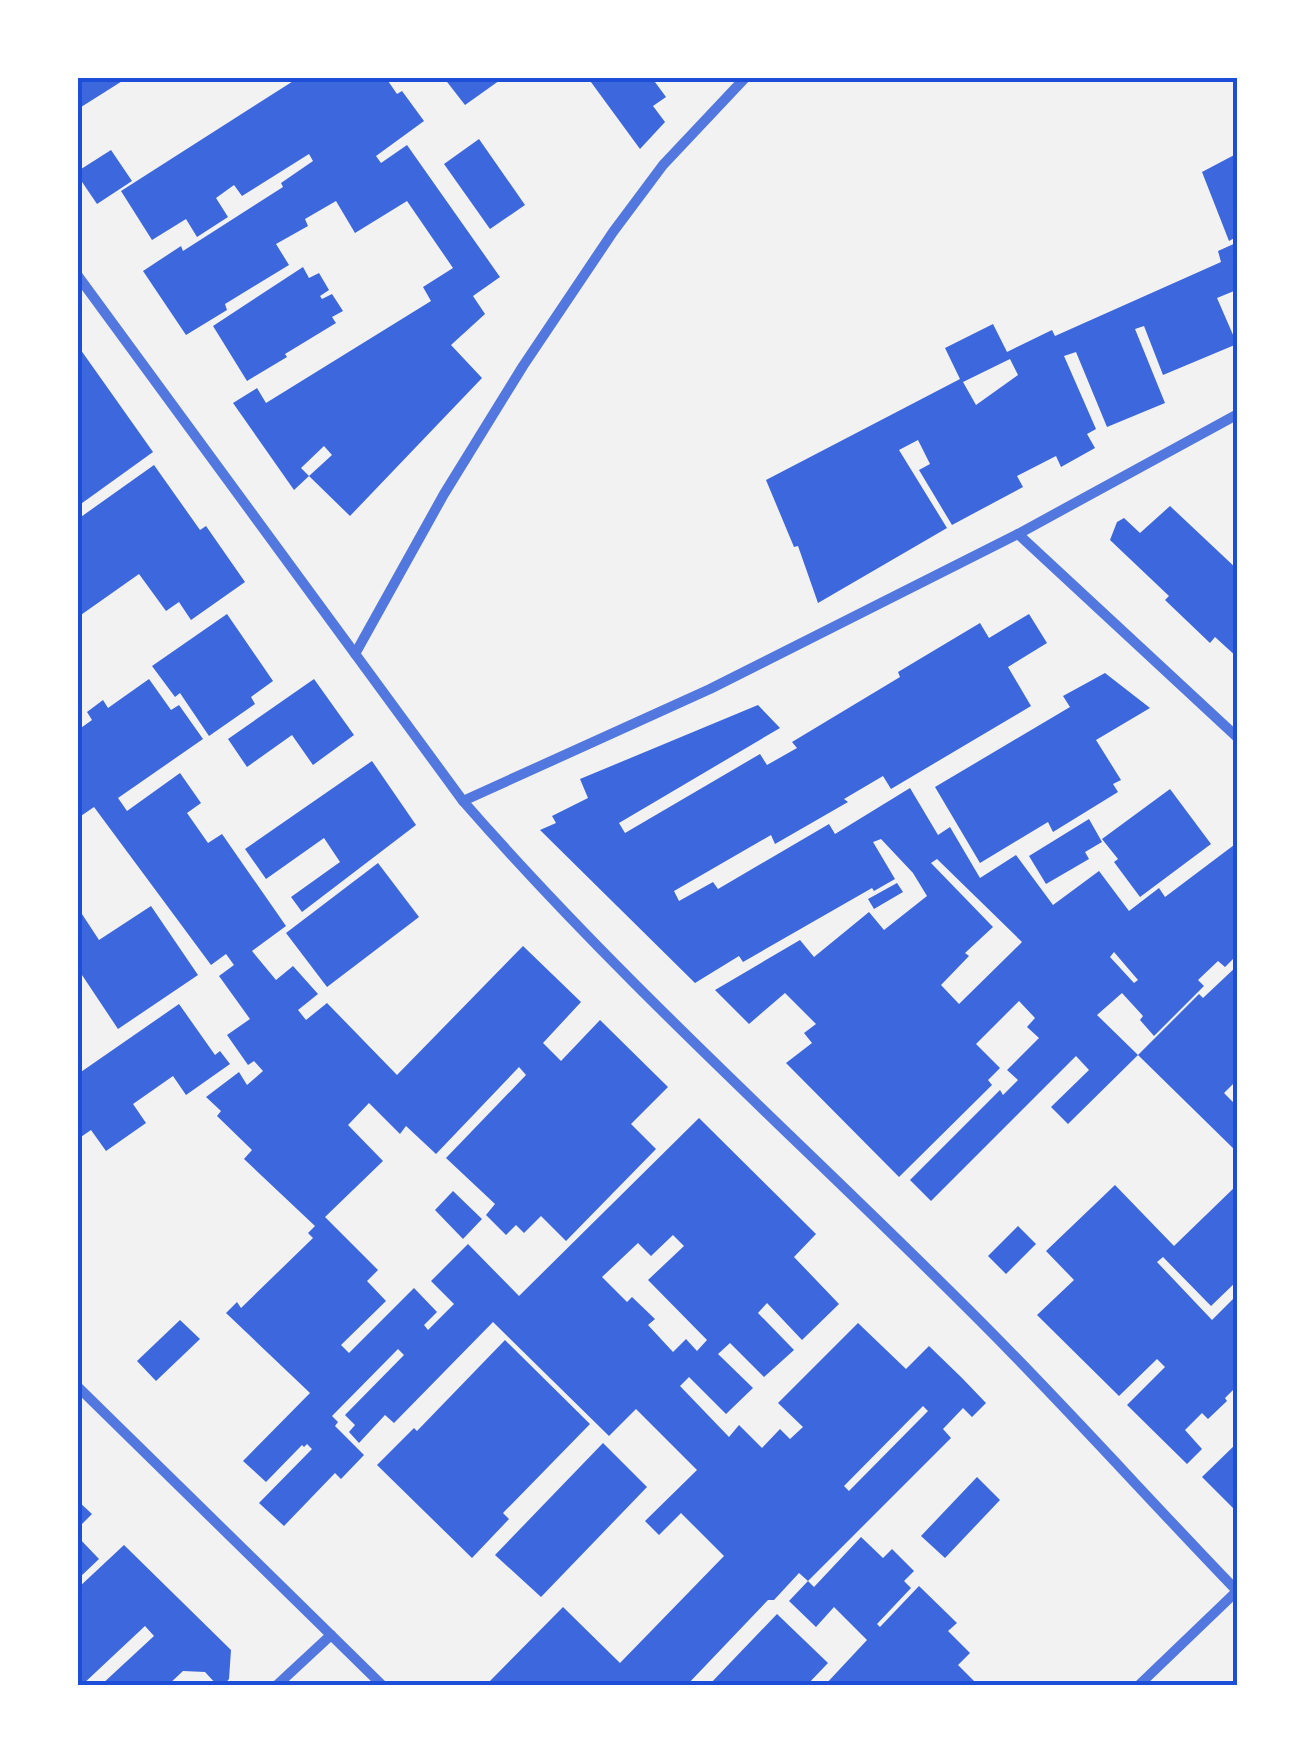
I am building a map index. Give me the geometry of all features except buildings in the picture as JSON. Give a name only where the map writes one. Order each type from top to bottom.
[{"type":"street","points":[[355,654],[444,494],[612,232],[662,165],[745,78]]},
{"type":"street","points":[[78,276],[463,801],[632,980],[994,1334],[1237,1592],[1138,1686]]},
{"type":"street","points":[[463,801],[710,689],[1018,534],[1238,414]]},
{"type":"street","points":[[1018,534],[1238,738]]},
{"type":"street","points":[[78,1387],[382,1686]]},
{"type":"street","points":[[276,1686],[331,1635]]}]
